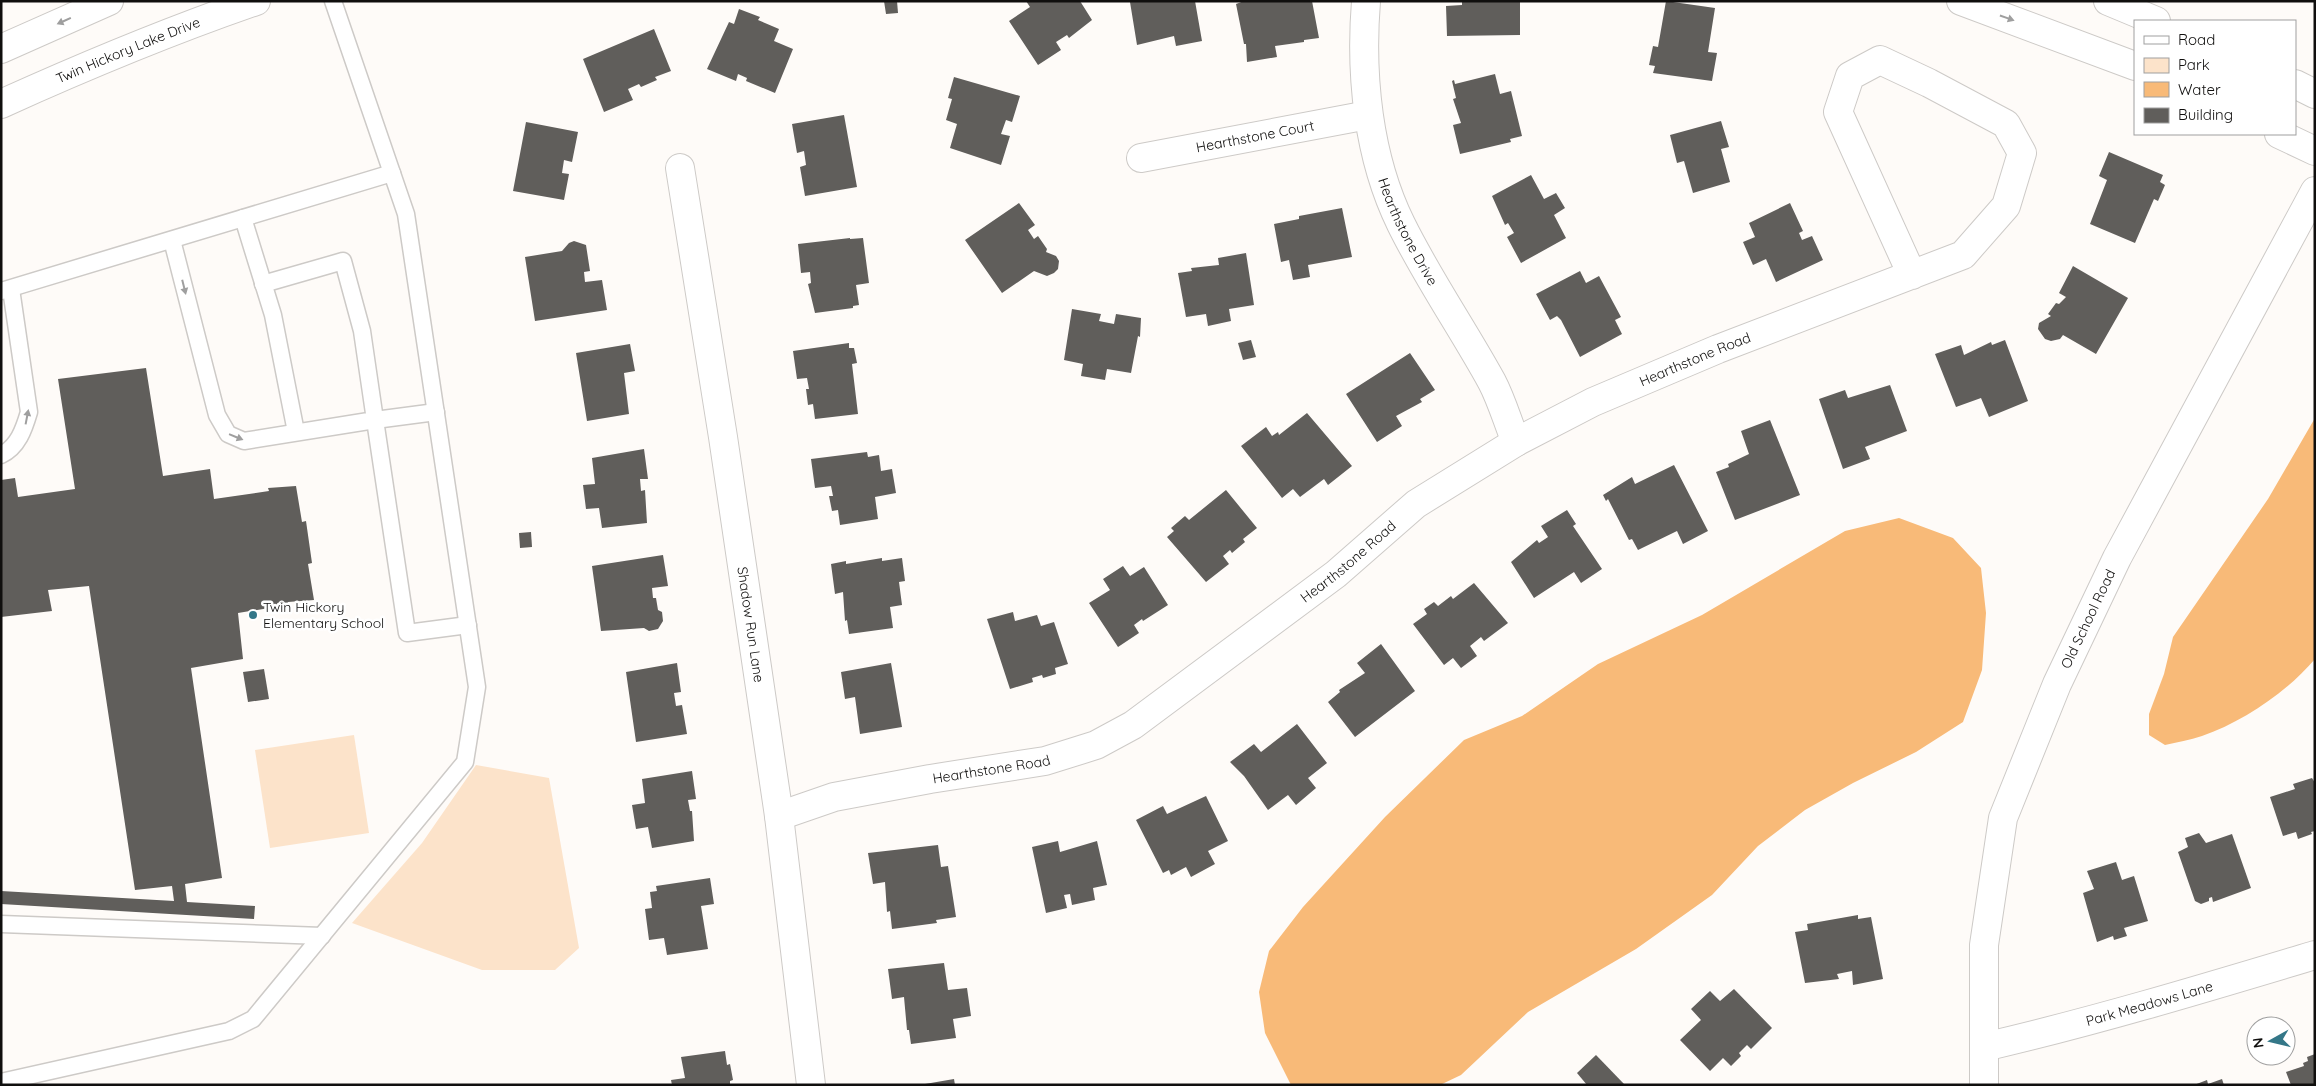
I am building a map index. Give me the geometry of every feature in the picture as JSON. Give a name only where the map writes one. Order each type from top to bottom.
[{"type":"street","points":[[1,49],[109,1]]},
{"type":"street","name":"Twin Hickory Lake Drive","points":[[1,104],[86,66],[256,1]]},
{"type":"street","name":"Hearthstone Drive","points":[[1366,1],[1365,71],[1368,115],[1382,177],[1400,223],[1492,384],[1516,442]]},
{"type":"street","points":[[1961,1],[2134,66]]},
{"type":"street","points":[[2108,1],[2154,20]]},
{"type":"street","name":"Hearthstone Road","points":[[779,816],[834,797],[930,779],[1045,761],[1096,745],[1133,725],[1336,574],[1416,504],[1516,442],[1594,402],[1718,349],[1912,275],[1963,255],[2006,206],[2022,154],[2006,124],[1929,83],[1880,60],[1850,76],[1838,112],[1912,275]]},
{"type":"street","points":[[2296,84],[2315,94]]},
{"type":"street","name":"Hearthstone Court","points":[[1141,158],[1368,115]]},
{"type":"street","points":[[2282,135],[2315,151]]},
{"type":"street","name":"Shadow Run Lane","points":[[680,168],[725,446],[779,816],[811,1085]]},
{"type":"street","name":"Old School Road","points":[[1984,1085],[1984,945],[2003,818],[2057,684],[2117,558],[2315,191]]},
{"type":"street","name":"Park Meadows Lane","points":[[1984,1047],[2055,1031],[2172,999],[2315,955]]},
{"type":"lane","points":[[1,1082],[229,1031],[253,1019],[465,762],[477,687],[406,214],[334,1]]},
{"type":"lane","points":[[1,455],[9,452],[23,432],[29,412],[6,290],[392,173]]},
{"type":"lane","points":[[243,218],[273,315],[296,432]]},
{"type":"lane","points":[[172,240],[217,415],[228,434],[244,440],[436,412]]},
{"type":"lane","points":[[263,284],[343,261],[362,331],[407,633],[468,624]]},
{"type":"lane","points":[[1,924],[322,936]]},
{"type":"green space","points":[[354,735],[369,833],[270,848],[255,750]]},
{"type":"green space","points":[[476,765],[549,778],[579,948],[555,970],[482,970],[352,923],[422,843]]},
{"type":"water","points":[[2315,418],[2315,659],[2278,694],[2233,723],[2202,736],[2165,745],[2149,735],[2149,714],[2164,674],[2173,637],[2268,499]]},
{"type":"water","points":[[1899,518],[1953,538],[1981,568],[1986,613],[1982,670],[1963,722],[1916,752],[1853,783],[1805,810],[1758,846],[1712,895],[1636,949],[1528,1012],[1461,1075],[1440,1085],[1291,1085],[1265,1033],[1259,992],[1269,951],[1303,907],[1385,817],[1464,740],[1522,716],[1598,664],[1702,615],[1845,531]]},
{"type":"building","points":[[884,1],[897,1],[898,13],[886,14]]},
{"type":"building","points":[[1026,1],[1080,1],[1092,20],[1069,38],[1067,35],[1056,42],[1061,50],[1038,65],[1009,21],[1030,7]]},
{"type":"building","points":[[1195,1],[1202,41],[1176,46],[1174,36],[1137,45],[1130,2]]},
{"type":"building","points":[[1244,1],[1312,1],[1319,38],[1275,46],[1277,57],[1247,62],[1246,44],[1244,44],[1236,4]]},
{"type":"building","points":[[1462,1],[1520,1],[1520,35],[1447,36],[1446,6],[1462,5]]},
{"type":"building","points":[[1666,1],[1715,8],[1708,52],[1717,53],[1712,81],[1653,73],[1655,66],[1649,65],[1653,46],[1658,47]]},
{"type":"building","points":[[739,9],[760,17],[758,20],[779,29],[774,41],[793,49],[775,93],[746,81],[747,78],[738,74],[736,81],[707,69],[729,22],[734,24]]},
{"type":"building","points":[[654,29],[671,71],[655,77],[657,80],[641,87],[639,84],[628,89],[633,100],[604,112],[583,59]]},
{"type":"building","points":[[1495,74],[1500,94],[1511,91],[1522,136],[1510,139],[1511,142],[1460,154],[1453,125],[1461,123],[1453,99],[1456,98],[1452,81],[1454,80],[1455,84]]},
{"type":"building","points":[[954,77],[1020,96],[1012,122],[1006,120],[1001,134],[1010,136],[1001,165],[950,148],[957,124],[946,120],[952,99],[948,98]]},
{"type":"building","points":[[844,115],[857,187],[805,196],[800,167],[806,165],[804,151],[797,153],[792,124]]},
{"type":"building","points":[[1721,121],[1729,147],[1721,149],[1730,182],[1693,193],[1684,161],[1677,163],[1670,135]]},
{"type":"building","points":[[526,122],[578,132],[572,162],[564,160],[562,173],[569,174],[564,200],[513,191]]},
{"type":"building","points":[[2109,152],[2163,175],[2160,182],[2165,185],[2158,201],[2154,199],[2135,243],[2090,224],[2107,180],[2099,176]]},
{"type":"building","points":[[1531,175],[1544,199],[1556,193],[1565,208],[1554,215],[1566,238],[1521,263],[1507,237],[1514,233],[1508,223],[1505,225],[1492,196]]},
{"type":"building","points":[[1019,203],[1035,225],[1028,230],[1034,239],[1038,236],[1047,249],[1046,252],[1056,256],[1059,261],[1058,269],[1047,276],[1034,271],[1002,293],[965,240]]},
{"type":"building","points":[[1790,203],[1803,231],[1799,233],[1802,240],[1812,236],[1823,260],[1776,282],[1766,259],[1753,265],[1743,242],[1755,237],[1749,223]]},
{"type":"building","points":[[1342,208],[1352,257],[1308,265],[1310,277],[1293,280],[1289,260],[1281,262],[1274,224],[1299,219],[1299,216]]},
{"type":"building","points":[[863,238],[869,283],[856,285],[859,305],[853,306],[853,308],[815,313],[808,284],[811,283],[810,272],[801,273],[798,244]]},
{"type":"building","points":[[574,241],[586,245],[590,271],[584,272],[585,282],[602,280],[607,310],[535,321],[525,257],[562,251],[569,243]]},
{"type":"building","points":[[1246,253],[1254,305],[1229,309],[1231,321],[1208,326],[1206,314],[1186,317],[1178,273],[1192,271],[1191,268],[1219,265],[1218,258]]},
{"type":"building","points":[[2073,266],[2128,298],[2096,354],[2063,335],[2060,339],[2051,341],[2045,339],[2038,329],[2039,323],[2051,316],[2048,314],[2056,303],[2059,304],[2066,297],[2059,293]]},
{"type":"building","points":[[1580,271],[1586,283],[1599,276],[1621,317],[1615,320],[1622,334],[1580,357],[1561,320],[1557,316],[1550,320],[1536,294]]},
{"type":"building","points":[[1072,309],[1101,314],[1099,321],[1114,324],[1116,314],[1141,318],[1140,337],[1138,336],[1131,373],[1107,369],[1105,380],[1081,376],[1083,364],[1064,360]]},
{"type":"building","points":[[1251,340],[1256,357],[1243,360],[1238,343]]},
{"type":"building","points":[[2005,340],[2028,401],[1989,417],[1981,398],[1956,407],[1935,354],[1961,345],[1964,355],[1991,342],[1992,345]]},
{"type":"building","points":[[849,343],[849,348],[854,348],[857,363],[852,364],[858,414],[815,419],[813,404],[808,405],[806,389],[809,389],[807,378],[797,379],[793,351]]},
{"type":"building","points":[[630,344],[635,371],[624,373],[629,414],[587,421],[576,353]]},
{"type":"building","points":[[1410,353],[1435,390],[1420,399],[1422,402],[1396,416],[1402,426],[1377,442],[1346,394]]},
{"type":"building","points":[[146,368],[163,476],[210,469],[214,499],[269,491],[268,488],[296,486],[302,522],[306,521],[312,563],[308,564],[314,600],[288,602],[288,605],[238,613],[243,659],[191,668],[222,878],[185,884],[187,902],[255,906],[254,919],[1,904],[1,891],[174,901],[172,886],[135,890],[89,586],[48,590],[52,611],[1,617],[1,480],[15,478],[18,497],[75,489],[58,379]]},
{"type":"building","points":[[1890,385],[1907,431],[1865,447],[1870,459],[1843,469],[1819,399],[1845,390],[1848,398]]},
{"type":"building","points":[[1307,413],[1352,466],[1328,485],[1324,479],[1300,497],[1293,489],[1282,498],[1241,446],[1266,427],[1272,436],[1278,432],[1279,435]]},
{"type":"building","points":[[1770,420],[1800,495],[1735,520],[1716,472],[1729,467],[1728,464],[1749,454],[1741,431]]},
{"type":"building","points":[[644,449],[648,479],[640,479],[641,491],[645,490],[647,523],[602,528],[599,508],[586,509],[583,485],[595,484],[592,458]]},
{"type":"building","points":[[867,452],[868,457],[879,455],[881,471],[892,469],[896,493],[875,497],[878,519],[840,525],[838,510],[832,511],[829,496],[833,496],[831,486],[815,488],[811,459]]},
{"type":"building","points":[[1674,465],[1708,531],[1683,544],[1677,531],[1638,550],[1632,539],[1629,540],[1608,499],[1606,501],[1603,495],[1632,477],[1635,484]]},
{"type":"building","points":[[1226,490],[1257,528],[1243,539],[1245,542],[1232,553],[1230,550],[1223,556],[1229,564],[1206,582],[1167,537],[1174,531],[1171,528],[1185,516],[1189,520]]},
{"type":"building","points":[[1567,510],[1576,524],[1573,526],[1602,569],[1581,583],[1574,572],[1534,598],[1511,562],[1537,540],[1539,543],[1548,537],[1541,526]]},
{"type":"building","points":[[531,532],[532,547],[520,548],[519,533]]},
{"type":"building","points":[[663,555],[668,586],[652,588],[653,598],[656,598],[658,610],[662,612],[663,621],[658,629],[649,631],[644,628],[601,631],[592,566]]},
{"type":"building","points":[[882,558],[882,561],[902,558],[905,581],[899,582],[902,605],[890,607],[893,628],[849,634],[847,620],[845,621],[843,592],[835,594],[831,564],[846,561],[846,564]]},
{"type":"building","points":[[1123,566],[1130,576],[1144,567],[1168,605],[1134,625],[1139,633],[1118,647],[1089,603],[1110,590],[1103,579]]},
{"type":"building","points":[[1474,583],[1508,623],[1484,641],[1481,637],[1470,646],[1477,656],[1461,668],[1453,658],[1444,665],[1413,624],[1427,614],[1424,609],[1434,602],[1438,606],[1451,596],[1453,599]]},
{"type":"building","points":[[1013,612],[1015,621],[1037,615],[1041,626],[1054,622],[1068,664],[1055,668],[1056,674],[1043,678],[1042,675],[1032,678],[1033,682],[1010,689],[987,619]]},
{"type":"building","points":[[1381,644],[1415,691],[1355,737],[1328,702],[1340,692],[1339,690],[1365,673],[1357,663]]},
{"type":"building","points":[[677,663],[681,692],[674,693],[676,706],[682,705],[687,734],[636,742],[626,672]]},
{"type":"building","points":[[891,663],[902,727],[860,734],[855,697],[845,699],[841,672]]},
{"type":"building","points":[[264,669],[269,699],[248,702],[243,672]]},
{"type":"building","points":[[1297,724],[1327,763],[1308,778],[1316,788],[1296,805],[1288,795],[1268,810],[1244,776],[1230,762],[1254,744],[1261,752]]},
{"type":"building","points":[[692,771],[696,799],[688,800],[690,811],[692,811],[694,841],[652,848],[648,827],[636,829],[632,805],[645,803],[642,779]]},
{"type":"building","points":[[2312,778],[2315,783],[2315,831],[2298,839],[2296,832],[2283,836],[2270,797],[2295,789],[2293,784]]},
{"type":"building","points":[[1206,796],[1228,841],[1208,851],[1215,864],[1191,877],[1186,867],[1171,875],[1169,870],[1163,873],[1136,820],[1163,806],[1167,814]]},
{"type":"building","points":[[2199,833],[2206,843],[2232,834],[2251,888],[2213,902],[2212,897],[2209,898],[2209,901],[2201,904],[2195,901],[2178,852],[2188,847],[2185,838]]},
{"type":"building","points":[[1058,841],[1060,852],[1097,841],[1107,885],[1093,888],[1095,900],[1072,905],[1070,894],[1064,895],[1067,908],[1046,913],[1032,847]]},
{"type":"building","points":[[938,845],[941,867],[948,866],[956,917],[936,920],[937,923],[892,929],[890,911],[887,912],[885,882],[873,884],[868,853]]},
{"type":"building","points":[[2116,862],[2122,880],[2134,876],[2148,921],[2124,928],[2127,936],[2114,940],[2113,936],[2097,942],[2083,893],[2094,889],[2087,871]]},
{"type":"building","points":[[710,878],[714,904],[701,906],[708,949],[667,955],[664,938],[649,940],[645,909],[652,908],[650,892],[657,891],[656,886]]},
{"type":"building","points":[[1858,915],[1858,919],[1871,917],[1883,979],[1853,985],[1852,971],[1837,974],[1839,979],[1805,983],[1795,932],[1808,930],[1807,924]]},
{"type":"building","points":[[944,963],[948,990],[967,988],[971,1016],[953,1019],[956,1038],[911,1044],[909,1030],[907,1030],[904,997],[892,999],[888,969]]},
{"type":"building","points":[[1734,989],[1772,1028],[1751,1049],[1747,1045],[1739,1053],[1741,1056],[1731,1066],[1723,1058],[1710,1071],[1680,1040],[1701,1020],[1691,1009],[1710,991],[1720,1001]]},
{"type":"building","points":[[725,1051],[727,1065],[730,1064],[733,1080],[730,1081],[730,1085],[672,1085],[671,1080],[685,1078],[681,1057]]},
{"type":"building","points":[[2315,1054],[2315,1085],[2291,1085],[2286,1072],[2304,1066],[2303,1063],[2308,1061],[2307,1057]]},
{"type":"building","points":[[1596,1055],[1625,1085],[1587,1085],[1577,1073]]},
{"type":"building","points":[[954,1079],[955,1085],[925,1085],[925,1084]]},
{"type":"building","points":[[2222,1079],[2224,1085],[2194,1085],[2207,1080],[2208,1084]]},
{"type":"place","name":"Twin Hickory Elementary School","points":[[253,615]]}]
